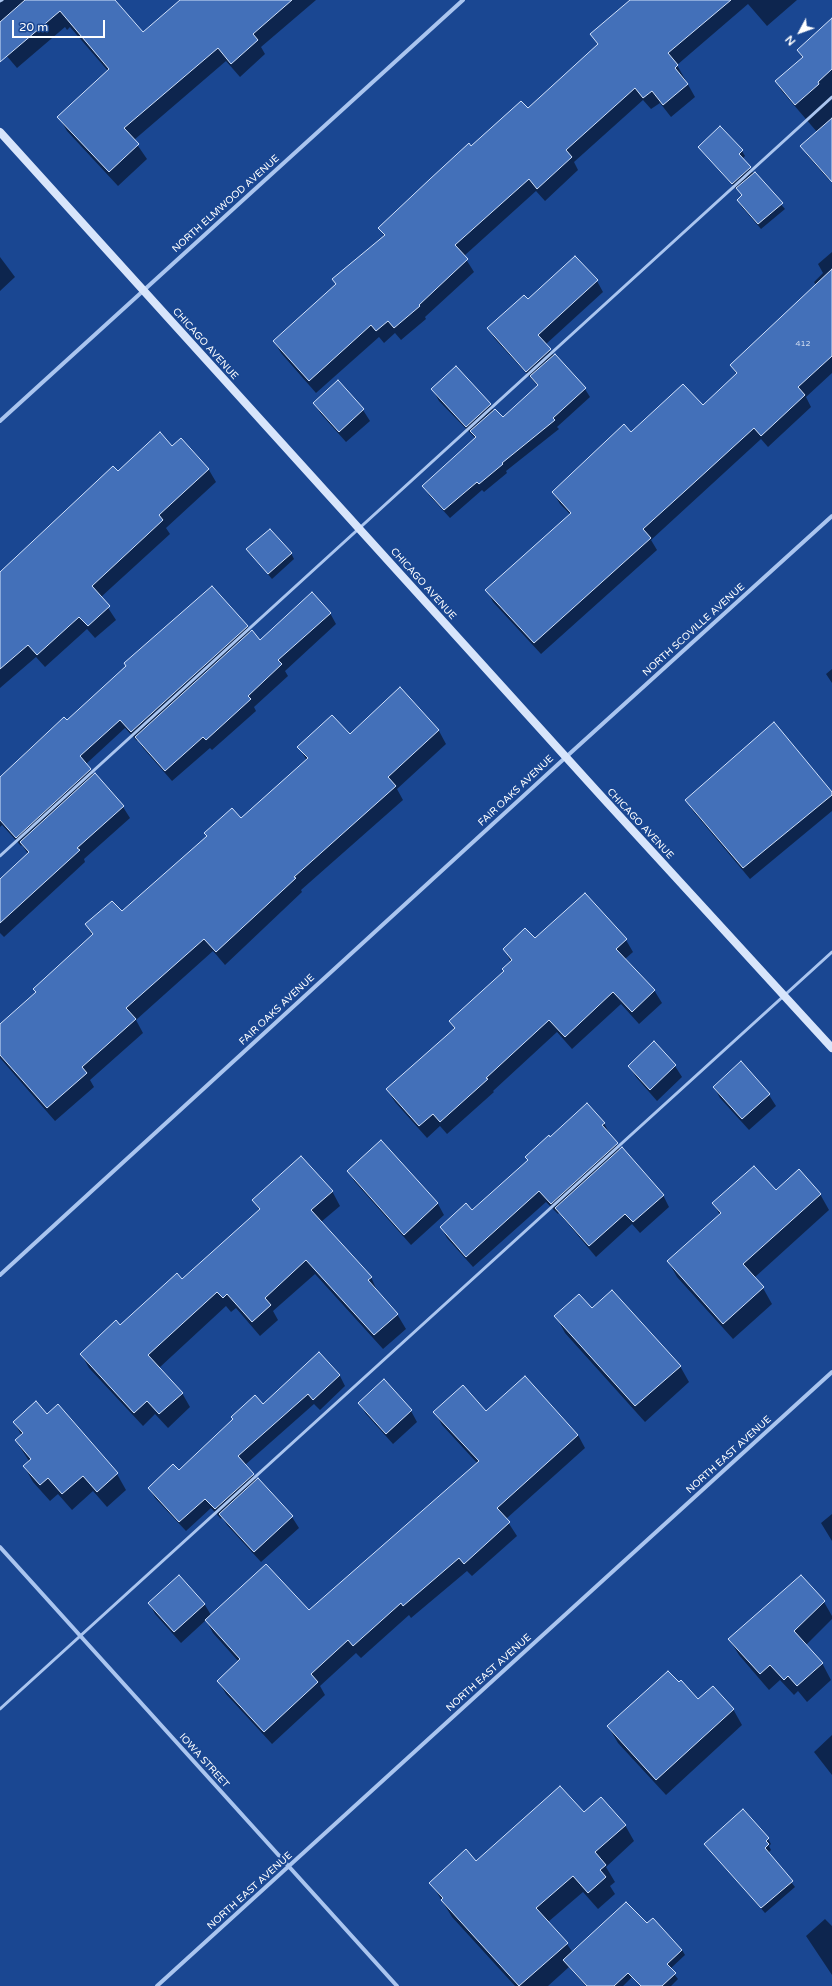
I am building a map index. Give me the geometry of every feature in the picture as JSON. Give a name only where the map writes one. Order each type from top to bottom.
[{"type":"main road","name":"CHICAGO AVENUE","points":[[0,132],[566,757],[832,1048]]},
{"type":"street","name":"NORTH ELMWOOD AVENUE","points":[[0,421],[463,0]]},
{"type":"street","name":"NORTH SCOVILLE AVENUE","points":[[566,757],[832,516]]},
{"type":"street","name":"FAIR OAKS AVENUE","points":[[0,1275],[566,757]]},
{"type":"street","name":"NORTH EAST AVENUE","points":[[157,1986],[832,1372]]},
{"type":"street","name":"IOWA STREET","points":[[0,1547],[396,1986]]},
{"type":"lane","points":[[0,856],[832,97]]},
{"type":"lane","points":[[0,1709],[832,952]]},
{"type":"building","points":[[25,0],[115,0],[143,32],[180,0],[292,0],[253,34],[258,40],[231,64],[218,48],[124,128],[139,144],[109,172],[57,117],[109,69],[60,11],[0,62],[0,22]]},
{"type":"building","points":[[630,0],[731,0],[668,53],[678,65],[675,68],[688,84],[663,105],[652,91],[643,98],[635,88],[566,150],[572,157],[537,189],[529,179],[455,245],[468,259],[419,305],[420,306],[394,328],[388,321],[376,331],[371,325],[309,381],[273,341],[336,284],[332,279],[385,235],[378,228],[469,143],[471,146],[521,101],[528,108],[598,44],[590,34]]},
{"type":"building","points":[[832,18],[832,69],[818,82],[819,84],[795,105],[775,81],[803,57],[797,50]]},
{"type":"building","points":[[832,118],[832,182],[800,146]]},
{"type":"building","points":[[720,126],[743,150],[739,154],[751,167],[732,184],[698,147]]},
{"type":"building","points":[[755,172],[783,203],[758,224],[737,200],[742,195],[736,188]]},
{"type":"building","points":[[575,256],[598,280],[538,335],[551,349],[526,372],[487,328],[524,295],[528,299]]},
{"type":"building","points":[[832,269],[832,356],[798,387],[805,395],[761,436],[754,428],[643,529],[651,538],[534,643],[485,590],[571,513],[552,492],[624,424],[631,432],[683,384],[703,405],[737,373],[730,365]]},
{"type":"building","points":[[555,354],[586,388],[553,418],[555,420],[502,463],[503,464],[479,484],[477,482],[444,510],[422,486],[476,437],[470,431],[495,409],[503,417],[538,385],[530,376]]},
{"type":"building","points":[[456,366],[491,404],[466,427],[431,389]]},
{"type":"building","points":[[338,380],[364,409],[339,432],[313,403]]},
{"type":"building","points":[[160,432],[172,446],[181,438],[209,469],[159,515],[163,520],[92,586],[110,606],[88,626],[79,617],[37,655],[28,645],[0,669],[0,572],[113,466],[118,471]]},
{"type":"building","points":[[270,529],[292,553],[268,574],[246,549]]},
{"type":"building","points":[[212,586],[248,626],[131,732],[120,720],[80,756],[91,769],[16,838],[0,820],[0,777],[64,717],[67,720],[126,666],[124,663]]},
{"type":"building","points":[[312,592],[331,613],[278,660],[282,664],[248,696],[251,699],[206,740],[203,737],[165,771],[135,737],[252,630],[260,640]]},
{"type":"building","points":[[400,687],[439,730],[388,777],[396,786],[294,877],[296,878],[216,952],[204,939],[126,1008],[136,1019],[82,1067],[87,1073],[47,1108],[0,1055],[0,1024],[36,992],[33,989],[93,934],[85,924],[112,901],[122,911],[207,836],[204,833],[232,808],[241,818],[308,758],[297,747],[332,715],[350,734]]},
{"type":"building","points":[[774,722],[832,792],[832,795],[743,868],[685,800]]},
{"type":"building","points":[[95,773],[124,806],[77,848],[80,850],[0,923],[0,879],[29,852],[20,842]]},
{"type":"building","points":[[585,893],[627,939],[616,949],[655,990],[632,1012],[613,992],[565,1037],[549,1020],[486,1078],[488,1079],[440,1122],[433,1114],[419,1126],[386,1089],[455,1028],[449,1021],[504,971],[502,969],[512,960],[503,949],[525,928],[535,938]]},
{"type":"building","points":[[654,1041],[676,1065],[650,1090],[628,1066]]},
{"type":"building","points":[[741,1061],[770,1094],[742,1119],[713,1087]]},
{"type":"building","points":[[587,1103],[605,1123],[602,1125],[618,1143],[551,1204],[539,1191],[466,1257],[440,1227],[466,1203],[472,1210],[528,1160],[525,1157],[549,1135],[550,1137]]},
{"type":"building","points":[[381,1140],[438,1203],[404,1235],[347,1171]]},
{"type":"building","points":[[622,1147],[664,1195],[633,1222],[625,1214],[589,1246],[555,1208]]},
{"type":"building","points":[[301,1156],[333,1191],[311,1210],[372,1277],[368,1280],[398,1314],[374,1335],[306,1260],[265,1298],[271,1305],[252,1322],[227,1294],[223,1298],[217,1292],[148,1355],[183,1393],[159,1414],[147,1401],[134,1413],[80,1354],[116,1320],[120,1325],[177,1273],[182,1279],[260,1209],[252,1200]]},
{"type":"building","points":[[754,1166],[776,1190],[799,1169],[821,1194],[743,1264],[764,1287],[723,1324],[667,1261],[721,1213],[712,1203]]},
{"type":"building","points":[[612,1290],[681,1366],[635,1406],[554,1316],[579,1294],[592,1308]]},
{"type":"building","points":[[319,1352],[340,1375],[313,1400],[308,1394],[238,1456],[254,1474],[215,1509],[205,1499],[179,1522],[148,1488],[173,1464],[179,1470],[233,1419],[231,1417],[255,1395],[263,1404]]},
{"type":"building","points":[[525,1376],[578,1435],[497,1508],[510,1522],[464,1564],[459,1558],[403,1606],[401,1603],[353,1646],[348,1640],[311,1674],[318,1682],[264,1732],[217,1681],[240,1659],[205,1620],[266,1564],[309,1610],[479,1461],[433,1412],[463,1385],[486,1411]]},
{"type":"building","points":[[384,1379],[412,1410],[386,1434],[358,1403]]},
{"type":"building","points":[[36,1401],[47,1414],[58,1404],[118,1473],[97,1492],[83,1476],[62,1494],[48,1478],[40,1485],[23,1466],[31,1459],[15,1440],[23,1433],[13,1422]]},
{"type":"building","points":[[258,1478],[293,1516],[254,1552],[219,1514]]},
{"type":"building","points":[[179,1575],[205,1604],[174,1632],[148,1603]]},
{"type":"building","points":[[801,1575],[825,1601],[794,1631],[823,1663],[797,1686],[788,1676],[784,1680],[770,1665],[760,1674],[728,1639]]},
{"type":"building","points":[[668,1671],[679,1682],[681,1680],[698,1699],[713,1686],[734,1709],[656,1780],[607,1726]]},
{"type":"building","points":[[560,1786],[584,1812],[601,1797],[626,1825],[595,1852],[606,1865],[600,1870],[606,1877],[588,1893],[573,1876],[536,1908],[568,1943],[519,1986],[441,1900],[443,1898],[429,1883],[466,1849],[476,1861]]},
{"type":"building","points":[[743,1809],[769,1838],[766,1841],[769,1844],[765,1848],[793,1881],[761,1908],[704,1844]]},
{"type":"building","points":[[626,1902],[647,1923],[653,1918],[682,1950],[667,1964],[676,1973],[662,1986],[641,1986],[628,1973],[614,1986],[587,1986],[563,1960]]}]
